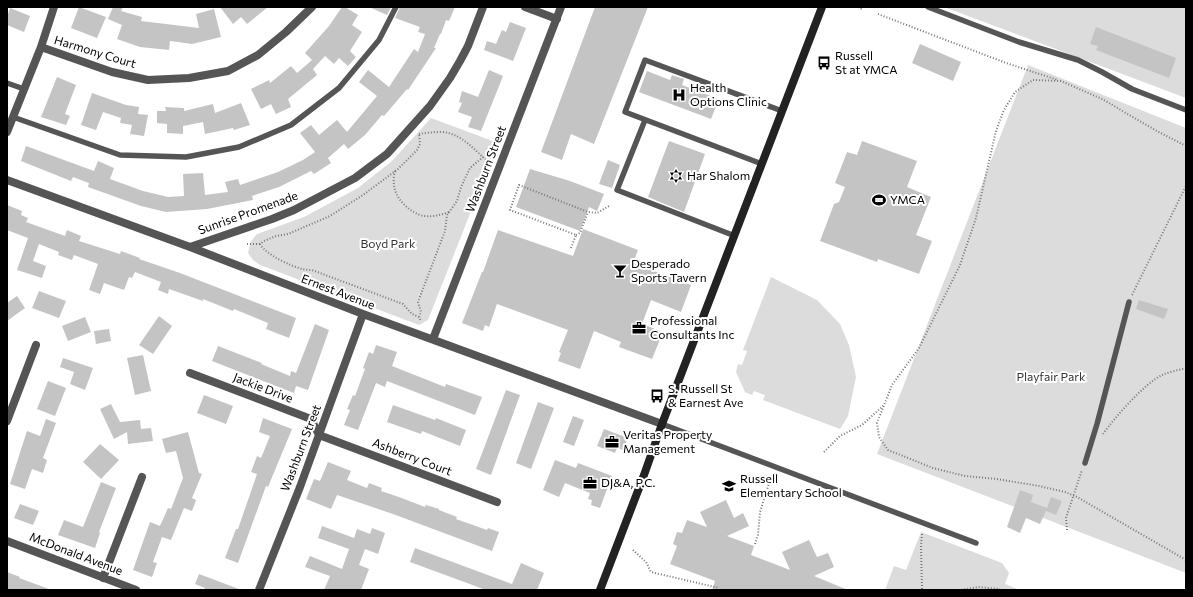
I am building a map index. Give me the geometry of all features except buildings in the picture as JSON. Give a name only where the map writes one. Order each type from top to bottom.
[{"type":"main road","points":[[600,590],[822,7]]},
{"type":"street","points":[[7,132],[54,7]]},
{"type":"street","name":"Harmony Court","points":[[40,47],[112,72],[148,80],[189,78],[228,71],[258,55],[286,32],[312,7]]},
{"type":"street","name":"Sunrise Promenade","points":[[190,247],[272,220],[294,210],[355,178],[387,154],[430,106],[450,78],[465,51],[483,7]]},
{"type":"street","points":[[525,7],[557,19]]},
{"type":"street","name":"Washburn Street","points":[[433,340],[561,7]]},
{"type":"street","name":"Ernest Avenue","points":[[7,180],[190,247],[363,314],[662,424]]},
{"type":"street","name":"Washburn Street","points":[[259,590],[319,435],[363,314]]},
{"type":"street","points":[[7,421],[36,345]]},
{"type":"street","name":"Jackie Drive","points":[[190,373],[311,419],[319,435]]},
{"type":"street","name":"Ashberry Court","points":[[319,435],[497,502]]},
{"type":"street","points":[[103,578],[142,477]]},
{"type":"street","name":"McDonald Avenue","points":[[7,541],[136,590]]},
{"type":"lane","points":[[13,116],[120,155],[186,157],[239,147],[291,125],[339,88],[379,40],[396,7]]},
{"type":"lane","points":[[928,7],[1019,42],[1078,60],[1132,89],[1186,110]]},
{"type":"lane","points":[[762,164],[625,112],[645,60],[782,111]]},
{"type":"lane","points":[[7,83],[24,89]]},
{"type":"lane","points":[[645,120],[617,190],[735,236]]},
{"type":"lane","points":[[1084,463],[1097,424],[1129,302]]},
{"type":"lane","points":[[662,424],[976,543]]},
{"type":"path","points":[[858,7],[862,9]]},
{"type":"path","points":[[878,14],[1006,63],[1061,81],[1102,99],[1186,146]]},
{"type":"path","points":[[1061,81],[1032,80],[1015,92],[1004,110],[996,131],[976,218],[960,265],[919,348],[892,385],[877,423],[879,437],[888,450],[939,470],[965,476],[997,479],[1039,486],[1073,495],[1186,560]]},
{"type":"path","points":[[247,244],[260,244],[276,236],[288,234],[330,216],[363,195],[395,171],[418,150],[420,144],[419,128]]},
{"type":"path","points":[[419,134],[442,132],[453,135],[462,140],[487,161]]},
{"type":"path","points":[[421,321],[419,317],[420,312],[418,302],[445,231],[447,216],[457,201],[461,186],[470,168],[483,157]]},
{"type":"path","points":[[395,171],[393,185],[398,196],[413,212],[423,216],[441,215],[450,212]]},
{"type":"path","points":[[576,235],[510,210],[519,185],[588,212],[597,213],[609,206]]},
{"type":"path","points":[[1129,302],[1186,186]]},
{"type":"path","points":[[571,248],[576,235],[580,233],[588,212]]},
{"type":"path","points":[[260,244],[262,248],[286,263],[304,270],[312,270],[403,304],[412,314],[419,317]]},
{"type":"path","points":[[1100,438],[1112,421],[1146,386],[1162,375],[1186,368]]},
{"type":"path","points":[[824,452],[840,436],[862,425],[885,405]]},
{"type":"path","points":[[1067,530],[1066,518],[1084,463]]},
{"type":"path","points":[[755,544],[758,535],[760,512],[771,477]]},
{"type":"path","points":[[922,534],[922,590]]},
{"type":"path","points":[[633,550],[646,562],[651,572],[719,588]]},
{"type":"path","points":[[961,590],[978,587],[1000,589]]},
{"type":"green space","points":[[944,7],[1186,7],[1186,98]]},
{"type":"green space","name":"Playfair Park","points":[[1028,65],[1186,128],[1186,573],[877,454]]},
{"type":"green space","name":"Boyd Park","points":[[431,118],[498,143],[428,320],[419,325],[260,265],[253,260],[248,253],[251,241],[257,234],[304,217],[358,188],[392,161]]},
{"type":"green space","points":[[771,277],[817,300],[840,324],[849,345],[856,377],[848,416],[840,429],[763,400],[765,395],[754,391],[752,395],[745,392],[736,372],[738,364],[742,365],[747,351],[743,350]]},
{"type":"green space","points":[[921,532],[1002,563],[1009,573],[1005,584],[1020,590],[885,590],[894,566],[906,570]]},
{"type":"place","name":"Russell St at YMCA","points":[[824,63]]},
{"type":"place","name":"Health Options Clinic","points":[[679,95]]},
{"type":"place","name":"Har Shalom","points":[[676,176]]},
{"type":"place","name":"YMCA","points":[[879,200]]},
{"type":"place","name":"Desperado Sports Tavern","points":[[620,271]]},
{"type":"place","name":"Professional Consultants Inc","points":[[639,328]]},
{"type":"place","name":"S. Russell St & Earnest Ave","points":[[657,396]]},
{"type":"place","name":"Veritas Property Management","points":[[612,442]]},
{"type":"place","name":"DJ&A, P.C.","points":[[590,483]]},
{"type":"place","name":"Russell Elementary School","points":[[729,486]]}]
